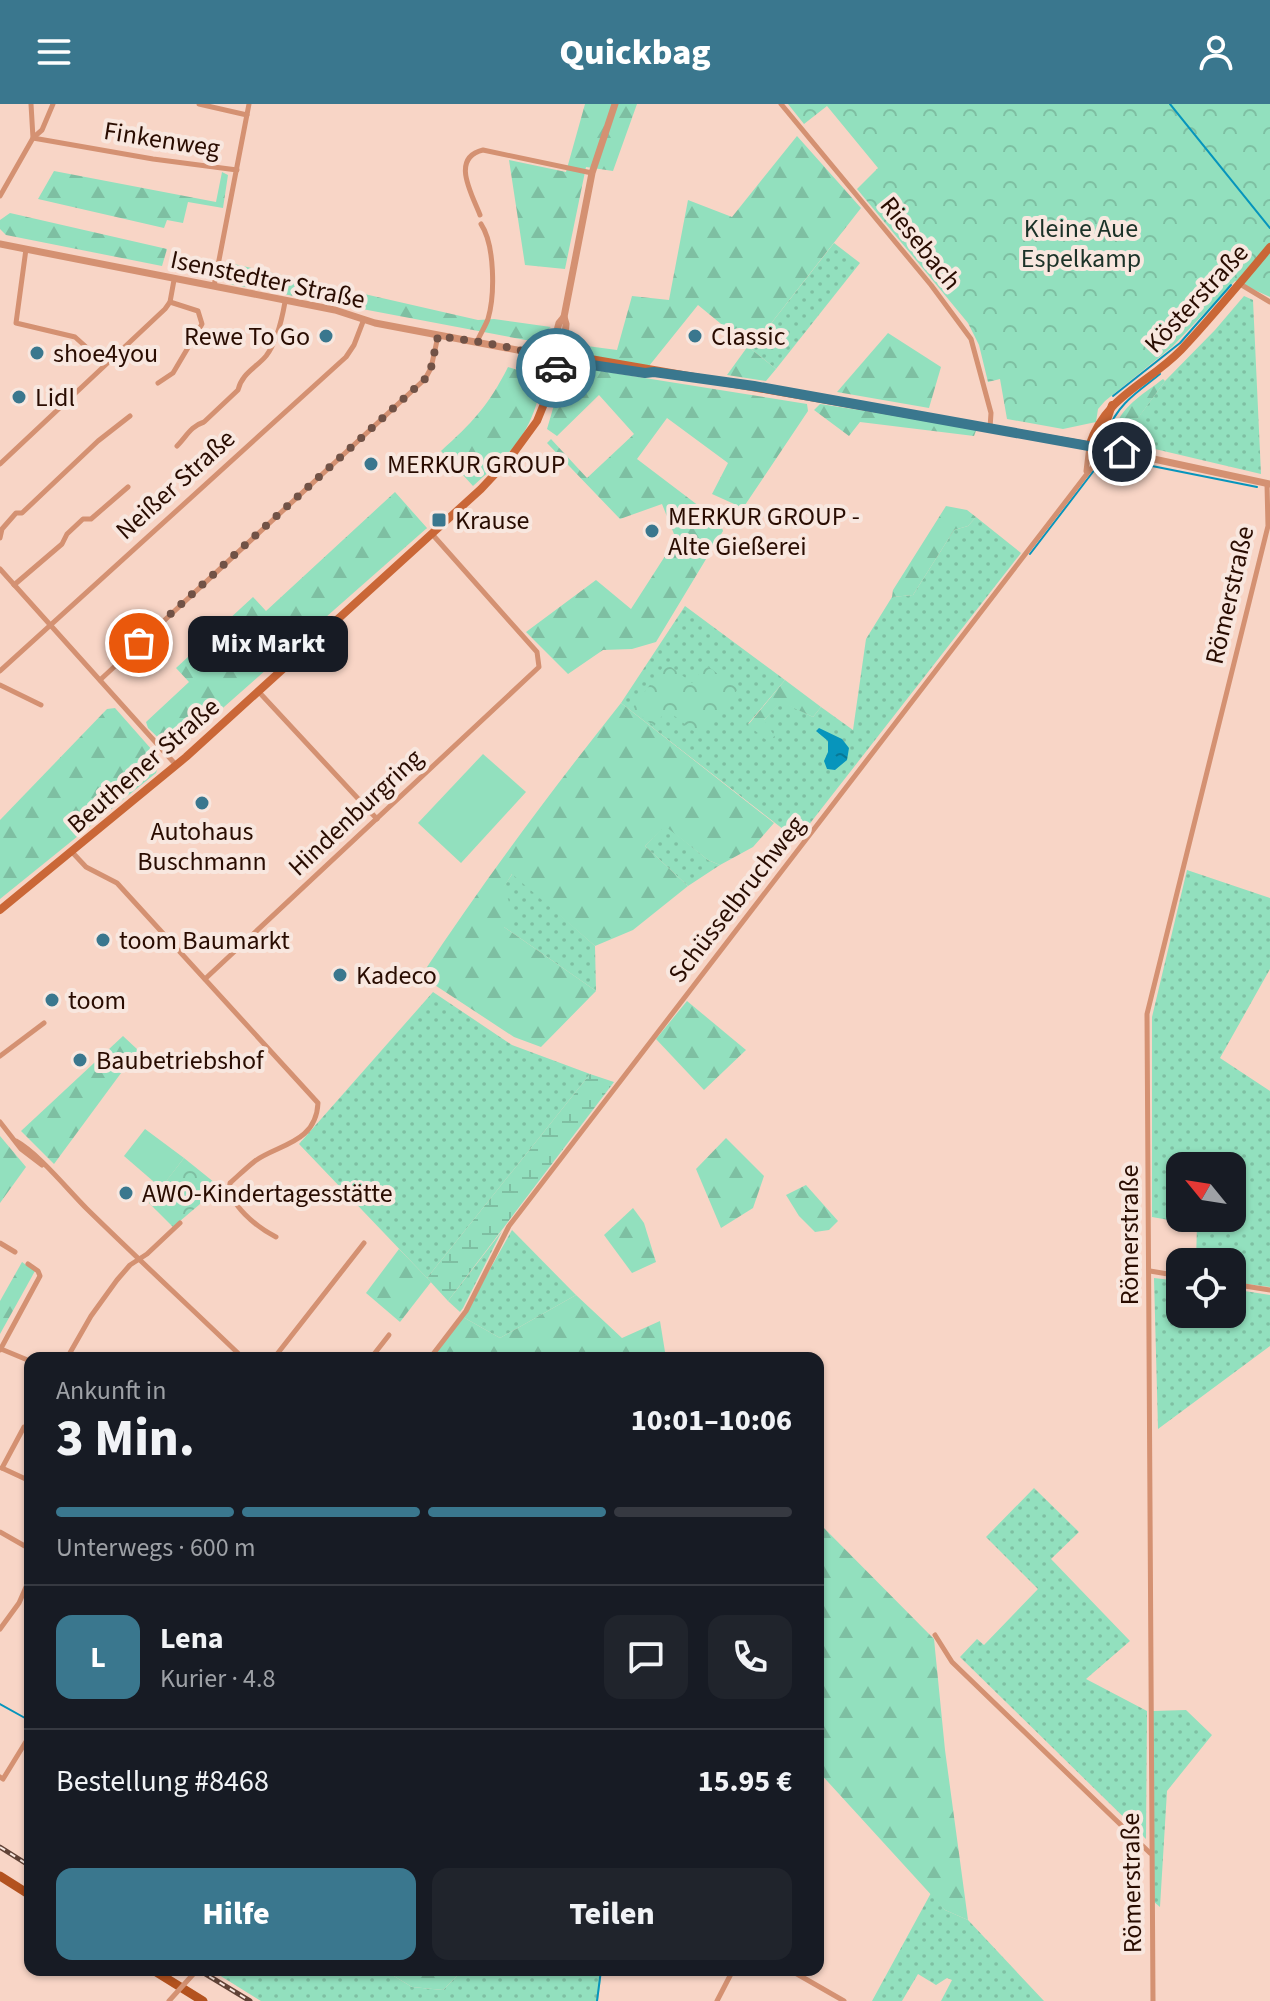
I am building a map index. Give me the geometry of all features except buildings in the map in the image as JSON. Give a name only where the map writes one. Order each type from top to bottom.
[{"type":"main road","name":"Kösterstraße","points":[[1094,446],[1099,421],[1112,405],[1166,364],[1270,247]]},
{"type":"main road","points":[[548,355],[563,358]]},
{"type":"main road","points":[[548,355],[645,373],[724,381],[1094,446]]},
{"type":"main road","name":"Beuthener Straße","points":[[544,409],[548,355]]},
{"type":"main road","name":"Beuthener Straße","points":[[0,910],[176,765],[510,458],[544,409],[563,358]]},
{"type":"main road","points":[[0,1876],[24,1891]]},
{"type":"main road","points":[[163,1976],[203,2001]]},
{"type":"street","points":[[31,104],[33,138]]},
{"type":"street","points":[[0,196],[33,138],[42,130],[53,104]]},
{"type":"street","points":[[199,104],[247,115]]},
{"type":"street","points":[[214,287],[249,104]]},
{"type":"street","name":"Beuthener Straße","points":[[548,355],[564,317],[592,173],[615,104]]},
{"type":"street","name":"Riesebach","points":[[781,104],[931,285],[971,339],[991,413],[990,428]]},
{"type":"street","name":"Finkenweg","points":[[33,138],[237,170]]},
{"type":"street","points":[[480,215],[464,172],[469,156],[477,151],[592,173]]},
{"type":"street","points":[[477,343],[488,319],[493,282],[486,232],[481,224]]},
{"type":"street","name":"Isenstedter Straße","points":[[0,244],[350,314],[438,336],[548,355]]},
{"type":"street","points":[[26,249],[16,323],[75,337],[105,364]]},
{"type":"street","points":[[0,464],[170,302],[174,280]]},
{"type":"street","points":[[1239,284],[1270,302]]},
{"type":"street","points":[[158,383],[173,373],[202,324],[198,311],[170,302]]},
{"type":"street","points":[[177,446],[238,390],[239,382],[267,355],[280,325],[285,302]]},
{"type":"street","name":"Beuthener Straße","points":[[563,358],[564,317]]},
{"type":"street","name":"Neißer Straße","points":[[0,671],[346,357],[364,319]]},
{"type":"street","points":[[100,680],[425,379],[431,368],[438,336]]},
{"type":"street","points":[[0,538],[2,529],[16,513],[22,513],[98,441],[130,416]]},
{"type":"street","points":[[1094,446],[1269,484]]},
{"type":"street","name":"Schüsselbruchweg","points":[[435,1352],[466,1311],[509,1226],[1086,472],[1094,446]]},
{"type":"street","name":"Römerstraße","points":[[1153,2001],[1147,1014],[1268,526],[1269,484]]},
{"type":"street","points":[[14,585],[62,544],[67,534],[83,519],[91,519],[128,487]]},
{"type":"street","name":"Hindenburgring","points":[[205,979],[539,667],[537,652],[431,533]]},
{"type":"street","points":[[0,569],[176,765]]},
{"type":"street","points":[[0,685],[41,705]]},
{"type":"street","points":[[258,691],[377,819]]},
{"type":"street","points":[[72,852],[86,867],[117,883],[318,1103],[317,1116],[297,1141],[257,1160],[230,1183],[233,1200],[265,1231],[276,1237]]},
{"type":"street","points":[[0,1056],[44,1023]]},
{"type":"street","points":[[0,1122],[21,1149],[43,1165],[237,1352]]},
{"type":"street","points":[[70,1352],[117,1280],[180,1223]]},
{"type":"street","points":[[0,1243],[15,1252]]},
{"type":"street","points":[[279,1352],[364,1243]]},
{"type":"street","points":[[24,1359],[0,1350],[40,1276],[28,1264]]},
{"type":"street","points":[[1150,1271],[1166,1274]]},
{"type":"street","points":[[1246,1286],[1270,1290]]},
{"type":"street","points":[[376,1352],[389,1335]]},
{"type":"street","points":[[24,1427],[1,1468],[24,1478]]},
{"type":"street","points":[[0,1532],[24,1546]]},
{"type":"street","points":[[0,1629],[24,1592]]},
{"type":"street","points":[[935,1635],[952,1662],[1150,1853]]},
{"type":"street","points":[[0,1777],[3,1779],[24,1745]]},
{"type":"street","points":[[169,2001],[192,1976]]},
{"type":"street","points":[[717,2001],[730,1976]]},
{"type":"street","points":[[800,1976],[844,2001]]},
{"type":"green space","points":[[585,104],[637,104],[613,171],[586,167],[565,269],[525,265],[509,160],[566,172]]},
{"type":"green space","name":"Kleine Aue Espelkamp","points":[[788,104],[1270,104],[1270,297],[1235,281],[1172,347],[1105,401],[1098,409],[1096,422],[1063,429],[1007,419],[1000,379],[988,382],[979,345],[968,323],[857,189],[878,168],[827,106],[804,124]]},
{"type":"green space","points":[[797,136],[861,208],[751,349],[776,369],[766,381],[727,375],[748,346],[698,305],[649,366],[585,356],[587,346],[617,350],[632,296],[669,300],[688,200],[732,217]]},
{"type":"green space","points":[[54,171],[216,202],[222,172],[228,175],[223,208],[188,202],[183,223],[167,220],[164,228],[38,199]]},
{"type":"green space","points":[[10,213],[167,249],[162,266],[6,235],[0,229],[0,220]]},
{"type":"green space","points":[[834,243],[860,263],[776,369],[751,349]]},
{"type":"green space","points":[[225,262],[478,320],[494,319],[551,327],[531,341],[230,284]]},
{"type":"green space","points":[[1244,296],[1253,300],[1261,474],[1121,441],[1165,381]]},
{"type":"green space","points":[[888,333],[941,367],[929,408],[837,392]]},
{"type":"green space","points":[[508,367],[543,378],[539,397],[519,440],[473,486],[441,451],[479,413]]},
{"type":"green space","points":[[582,368],[807,404],[808,411],[743,508],[712,494],[728,463],[667,418],[637,459],[720,522],[723,531],[656,642],[632,649],[603,650],[568,674],[526,632],[596,580],[631,609],[676,539],[662,504],[620,519],[547,443],[551,439],[587,478],[634,434],[599,395],[557,436],[547,429],[561,381]]},
{"type":"green space","points":[[1163,379],[1165,381],[1128,432],[1115,427],[1129,405]]},
{"type":"green space","points":[[820,404],[977,428],[974,436],[860,422],[849,436],[814,410]]},
{"type":"green space","points":[[395,492],[427,528],[173,752],[148,728],[146,722],[189,682],[176,668],[253,597],[266,611]]},
{"type":"green space","points":[[946,506],[967,510],[976,517],[968,526],[954,530],[913,595],[892,597],[893,590]]},
{"type":"green space","points":[[976,517],[1021,553],[797,840],[621,703],[685,606],[785,680],[748,724],[764,720],[781,701],[813,717],[821,707],[853,730],[866,639],[892,597],[913,595],[954,530],[968,526]]},
{"type":"green space","points":[[666,663],[692,683],[706,665],[738,689],[701,737],[667,710],[654,726],[632,709]]},
{"type":"green space","points":[[785,680],[821,707],[813,717],[781,702],[764,720],[775,737],[770,743],[748,725]]},
{"type":"green space","points":[[621,703],[774,823],[753,847],[720,865],[708,860],[665,826],[645,846],[688,886],[633,930],[595,946],[512,874],[504,887],[514,917],[504,927],[596,991],[541,1047],[514,1037],[421,976],[518,837]]},
{"type":"green space","points":[[115,708],[160,759],[156,773],[0,899],[0,820],[107,709]]},
{"type":"green space","points":[[483,754],[526,792],[461,863],[418,823]]},
{"type":"green space","points":[[665,825],[708,860],[720,865],[688,886],[645,846]]},
{"type":"green space","points":[[1187,870],[1270,898],[1270,969],[1220,1058],[1270,1091],[1270,1287],[1246,1284],[1246,1248],[1196,1248],[1197,1232],[1246,1232],[1246,1152],[1166,1152],[1166,1219],[1152,1217],[1152,1017]]},
{"type":"green space","points":[[513,873],[595,946],[596,991],[504,927],[504,886]]},
{"type":"green space","points":[[433,992],[512,1045],[590,1074],[427,1278],[299,1144]]},
{"type":"green space","points":[[687,1001],[746,1050],[704,1090],[656,1039]]},
{"type":"green space","points":[[123,1036],[138,1050],[54,1164],[21,1131]]},
{"type":"green space","points":[[590,1074],[614,1082],[448,1301],[427,1278]]},
{"type":"green space","points":[[145,1129],[184,1158],[161,1188],[124,1156]]},
{"type":"green space","points":[[0,1136],[26,1167],[0,1203]]},
{"type":"green space","points":[[726,1138],[764,1176],[753,1208],[721,1228],[696,1169]]},
{"type":"green space","points":[[184,1158],[220,1187],[173,1227],[149,1203]]},
{"type":"green space","points":[[806,1185],[838,1221],[829,1230],[815,1232],[799,1216],[786,1195]]},
{"type":"green space","points":[[633,1208],[644,1223],[656,1262],[632,1273],[604,1235]]},
{"type":"green space","points":[[512,1230],[576,1295],[500,1338],[463,1317]]},
{"type":"green space","points":[[502,1231],[463,1308],[460,1312],[448,1301]]},
{"type":"green space","points":[[399,1249],[431,1282],[400,1322],[366,1293]]},
{"type":"green space","points":[[22,1262],[35,1271],[0,1334],[0,1301]]},
{"type":"green space","points":[[1154,1278],[1166,1279],[1166,1328],[1246,1328],[1246,1291],[1270,1295],[1270,1346],[1158,1429]]},
{"type":"green space","points":[[576,1295],[622,1338],[660,1321],[665,1352],[437,1352],[463,1317],[500,1338]]},
{"type":"green space","points":[[1034,1488],[1079,1532],[1051,1559],[1130,1641],[1086,1679],[1147,1711],[1146,1839],[960,1657],[977,1639],[984,1645],[1038,1589],[986,1537]]},
{"type":"green space","points":[[824,1528],[934,1639],[945,1750],[968,1920],[945,1910],[824,1778]]},
{"type":"green space","points":[[1186,1710],[1212,1735],[1167,1791],[1160,1907],[1153,1901],[1153,1711]]},
{"type":"green space","points":[[931,1893],[945,1910],[968,1920],[1044,2001],[941,2001],[952,1980],[947,1978],[936,1985],[918,1974],[902,2001],[872,2001]]},
{"type":"green space","points":[[221,1976],[394,1976],[412,1987],[443,1990],[457,1976],[601,1976],[598,2001],[261,2001]]},
{"type":"green space","points":[[394,1976],[457,1976],[443,1990],[412,1987]]},
{"type":"water","points":[[819,728],[842,739],[849,748],[847,760],[835,770],[827,769],[824,761],[828,741],[816,731]]},
{"type":"waterway","points":[[1170,104],[1270,228]]},
{"type":"waterway","points":[[1113,396],[1180,343],[1231,285]]},
{"type":"waterway","points":[[1108,431],[1123,406],[1160,374]]},
{"type":"waterway","points":[[1030,554],[1107,457],[1257,487]]},
{"type":"waterway","points":[[0,1704],[24,1717]]},
{"type":"waterway","points":[[597,2001],[600,1976]]},
{"type":"railway","points":[[0,1847],[24,1862]]},
{"type":"railway","points":[[209,1976],[250,2001]]},
{"type":"way so far","points":[[139,643],[425,379],[431,368],[438,336],[528,352],[556,368]]},
{"type":"place","name":"Rewe To Go","points":[[326,336]]},
{"type":"place","name":"Classic","points":[[695,336]]},
{"type":"place","name":"shoe4you","points":[[37,353]]},
{"type":"place","name":"Lidl","points":[[19,397]]},
{"type":"place","name":"MERKUR GROUP","points":[[371,464]]},
{"type":"place","name":"Krause","points":[[439,520]]},
{"type":"place","name":"MERKUR GROUP - Alte Gießerei","points":[[652,531]]},
{"type":"place","name":"Mix Markt","points":[[139,643]]},
{"type":"place","name":"Autohaus Buschmann","points":[[202,803]]},
{"type":"place","name":"toom Baumarkt","points":[[103,940]]},
{"type":"place","name":"Kadeco","points":[[340,975]]},
{"type":"place","name":"toom","points":[[52,1000]]},
{"type":"place","name":"Baubetriebshof","points":[[80,1060]]},
{"type":"place","name":"AWO-Kindertagesstätte","points":[[126,1193]]},
{"type":"route","points":[[556,368],[572,362],[724,381],[1122,452]]}]
